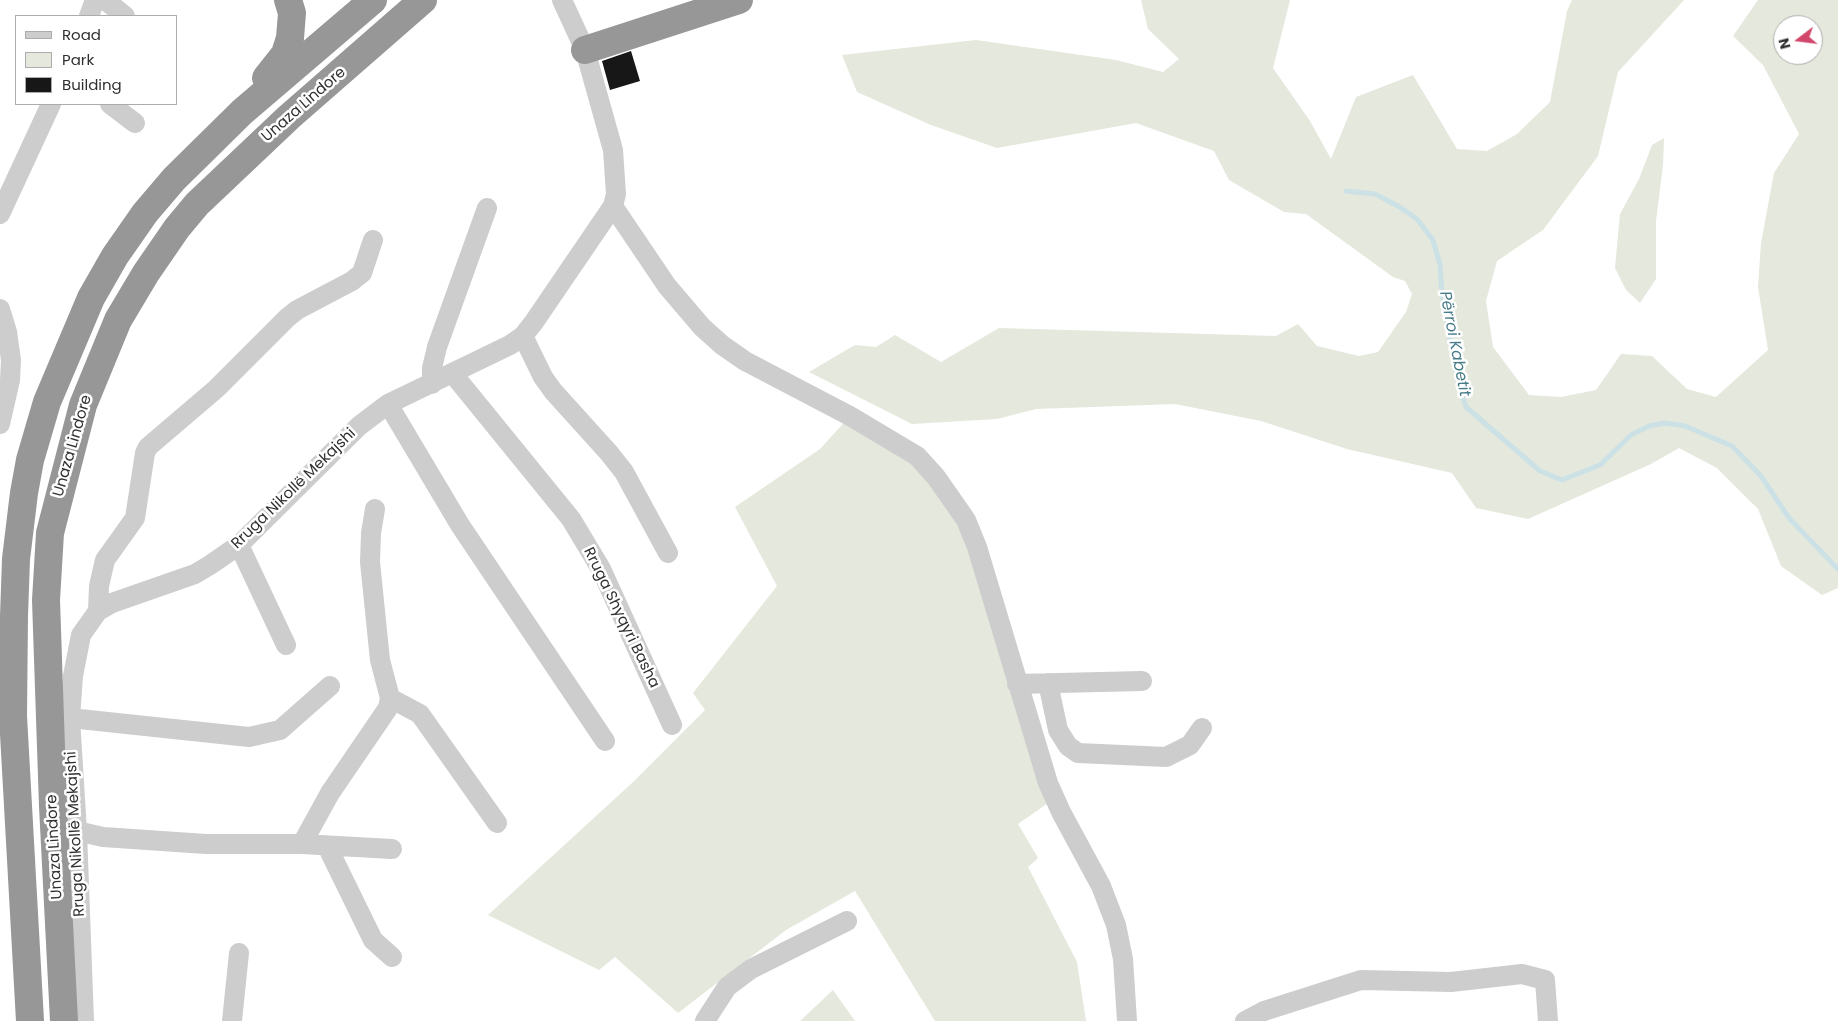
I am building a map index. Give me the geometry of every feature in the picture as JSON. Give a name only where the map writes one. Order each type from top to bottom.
[{"type":"highway","points":[[30,1021],[13,716],[16,559],[30,460],[30,440],[46,388],[77,312],[95,278],[127,229],[160,186],[276,66],[285,54],[290,38],[292,12],[288,0]]},
{"type":"highway","points":[[30,460],[47,402],[91,298],[115,256],[145,213],[174,179],[242,112],[373,0]]},
{"type":"highway","name":"Unaza Lindore","points":[[64,1021],[52,787],[46,600],[50,533],[83,405],[99,361],[118,320],[176,228],[197,204],[288,117],[423,0]]},
{"type":"highway","points":[[585,50],[739,0]]},
{"type":"street","points":[[88,15],[95,0]]},
{"type":"street","points":[[105,0],[125,15]]},
{"type":"street","name":"Rruga Nikollë Mekajshi","points":[[84,1021],[77,831],[70,718],[73,676],[81,634],[98,612],[131,595],[195,574],[239,545],[359,426],[388,404],[452,374],[523,336],[613,206],[616,173],[613,150],[585,50],[562,0]]},
{"type":"street","points":[[0,214],[51,105]]},
{"type":"street","points":[[111,105],[135,123]]},
{"type":"street","points":[[613,206],[667,286],[702,327],[722,345],[745,361],[904,447],[932,471],[966,520],[972,533],[1036,748],[1054,799],[1101,886],[1116,925],[1123,958],[1127,1021]]},
{"type":"street","points":[[432,384],[432,368],[437,347],[487,208]]},
{"type":"street","points":[[98,612],[99,586],[105,560],[135,518],[145,453],[148,447],[216,389],[287,318],[297,310],[352,281],[362,273],[373,240]]},
{"type":"street","points":[[0,309],[7,332],[10,380],[0,424]]},
{"type":"street","points":[[523,336],[548,384],[624,472],[668,553]]},
{"type":"street","name":"Rruga Shyqyri Basha","points":[[452,374],[571,519],[601,569],[672,725]]},
{"type":"street","points":[[388,404],[460,525],[605,741]]},
{"type":"street","points":[[302,844],[330,793],[384,717],[390,698],[380,660],[370,562],[371,533],[375,509]]},
{"type":"street","points":[[239,545],[286,645]]},
{"type":"street","points":[[1017,684],[1142,681]]},
{"type":"street","points":[[1048,683],[1058,730],[1068,746],[1078,753],[1166,757],[1190,745],[1202,728]]},
{"type":"street","points":[[70,718],[248,737],[280,730],[330,686]]},
{"type":"street","points":[[390,698],[420,714],[497,824]]},
{"type":"street","points":[[77,831],[103,837],[206,844],[302,844],[392,849]]},
{"type":"street","points":[[327,846],[373,940],[392,957]]},
{"type":"street","points":[[704,1021],[728,987],[744,974],[847,922]]},
{"type":"street","points":[[232,1021],[238,954]]},
{"type":"street","points":[[1245,1021],[1264,1011],[1362,980],[1450,982],[1522,974],[1545,980],[1548,1021]]},
{"type":"green space","points":[[1141,0],[1290,0],[1273,68],[1310,121],[1331,159],[1356,97],[1413,75],[1457,149],[1487,151],[1517,134],[1550,102],[1567,11],[1572,0],[1684,0],[1618,72],[1598,156],[1543,230],[1497,261],[1486,301],[1493,347],[1529,395],[1561,397],[1596,390],[1621,354],[1652,356],[1687,389],[1716,397],[1768,350],[1758,287],[1761,243],[1774,173],[1799,134],[1763,65],[1733,36],[1758,0],[1838,0],[1838,588],[1822,595],[1781,566],[1758,509],[1717,468],[1679,448],[1651,464],[1528,519],[1476,508],[1452,473],[1347,449],[1261,421],[1175,404],[1036,409],[997,419],[912,424],[809,372],[855,345],[876,347],[895,335],[941,362],[999,328],[1276,336],[1298,324],[1317,346],[1359,356],[1378,352],[1406,312],[1412,294],[1405,281],[1393,277],[1306,214],[1284,212],[1229,180],[1214,151],[1136,123],[997,148],[931,125],[857,92],[842,55],[976,40],[1116,60],[1163,72],[1179,59],[1148,29]]},
{"type":"green space","points":[[1664,138],[1663,165],[1656,221],[1656,279],[1640,303],[1626,290],[1615,268],[1620,214],[1639,179],[1652,145]]},
{"type":"green space","points":[[850,416],[904,447],[966,520],[1054,799],[1018,824],[1038,858],[1028,867],[1077,962],[1086,1021],[935,1021],[855,891],[786,930],[678,1013],[615,957],[599,970],[488,915],[632,783],[705,710],[693,693],[777,586],[735,507],[820,449]]},
{"type":"green space","points":[[833,990],[855,1021],[800,1021]]},
{"type":"building","points":[[631,51],[640,81],[610,90],[602,61]]},
{"type":"waterway","name":"Përroi Kabetit","points":[[1346,191],[1375,194],[1398,206],[1417,219],[1433,240],[1440,265],[1442,294],[1458,383],[1466,407],[1540,471],[1562,480],[1600,465],[1631,435],[1649,426],[1665,423],[1685,426],[1732,446],[1761,476],[1789,518],[1838,569]]}]
